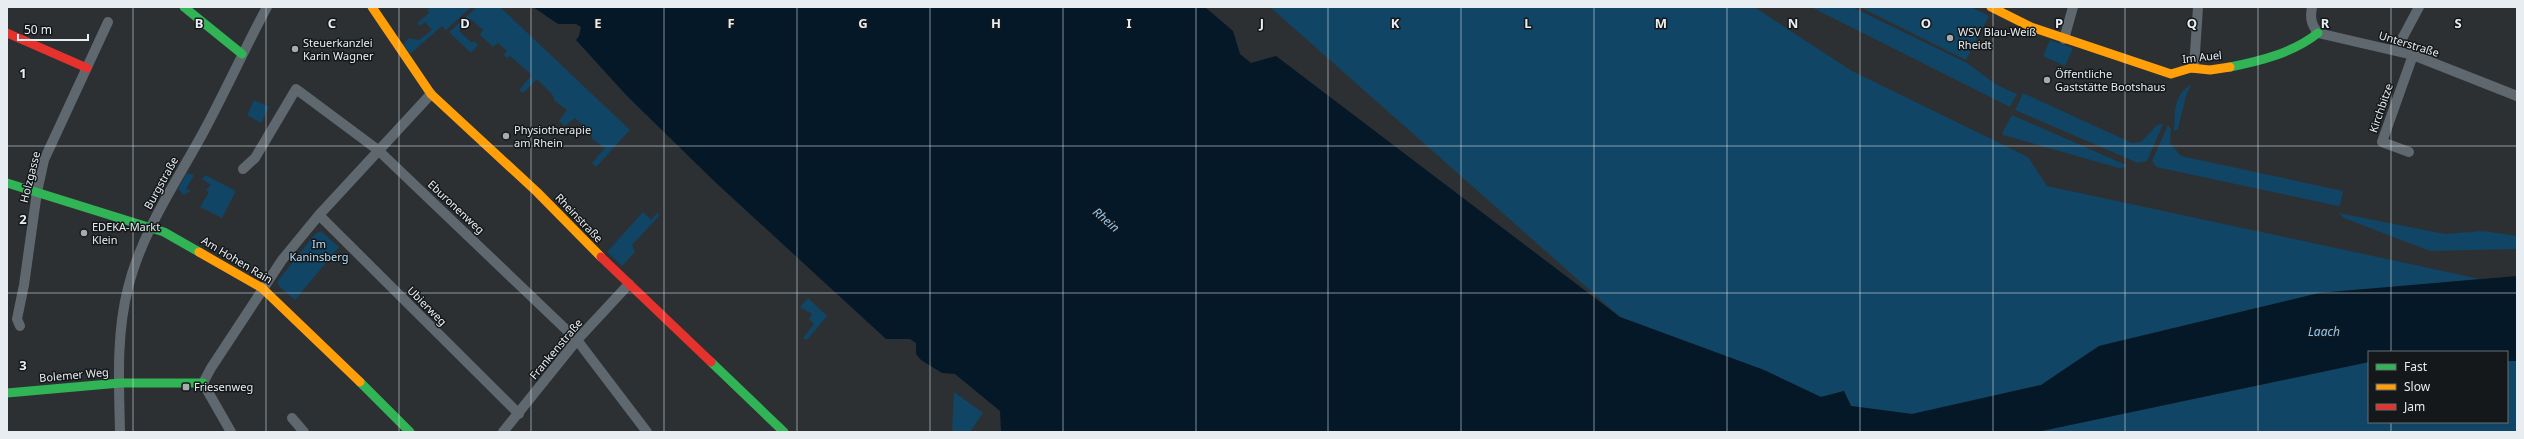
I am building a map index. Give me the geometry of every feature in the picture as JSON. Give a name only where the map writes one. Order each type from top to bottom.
[{"type":"street","points":[[184,7],[242,54]]},
{"type":"street","name":"Burgstraße","points":[[120,432],[120,338],[128,288],[150,228],[205,130],[267,7]]},
{"type":"street","name":"Rheinstraße","points":[[372,7],[430,94],[536,192],[629,284],[784,432]]},
{"type":"street","name":"Im Auel","points":[[1991,7],[2031,27],[2171,74],[2194,68],[2208,70],[2275,55],[2305,43],[2318,33]]},
{"type":"street","points":[[2064,39],[2073,7]]},
{"type":"street","points":[[2194,68],[2198,7]]},
{"type":"street","points":[[2312,7],[2310,17],[2312,26],[2318,33]]},
{"type":"street","points":[[2396,50],[2419,7]]},
{"type":"street","name":"Holzgasse","points":[[20,326],[17,319],[24,285],[37,192],[44,160],[108,22]]},
{"type":"street","points":[[7,33],[87,68]]},
{"type":"street","name":"Unterstraße","points":[[2318,33],[2413,55],[2517,96]]},
{"type":"street","name":"Kirchbitze","points":[[2409,152],[2382,142],[2413,55]]},
{"type":"street","name":"Eburonenweg","points":[[243,169],[255,158],[296,89],[378,150],[578,340],[647,432]]},
{"type":"street","points":[[204,383],[211,368],[226,347],[238,324],[262,288],[319,215],[430,94]]},
{"type":"street","name":"Am Hohen Rain","points":[[7,183],[164,232],[262,288],[410,432]]},
{"type":"street","name":"Ubierweg","points":[[319,215],[519,414]]},
{"type":"street","name":"Frankenstraße","points":[[503,432],[578,340],[629,284]]},
{"type":"street","points":[[120,383],[204,383]]},
{"type":"street","name":"Bolemer Weg","points":[[7,393],[120,383]]},
{"type":"street","points":[[204,383],[230,432]]},
{"type":"street","points":[[292,418],[304,432]]},
{"type":"green space","points":[[430,7],[471,7],[446,30],[442,26],[410,54],[403,44],[409,38],[419,40],[432,30],[425,22],[420,26],[417,23],[429,13],[427,10]]},
{"type":"green space","points":[[477,7],[500,7],[630,130],[596,167],[592,163],[605,148],[593,140],[590,132],[575,118],[565,126],[559,121],[567,110],[555,101],[552,94],[537,79],[523,93],[519,90],[532,75],[510,56],[507,58],[504,55],[507,51],[498,43],[493,47],[480,35],[483,30],[471,19],[465,25],[461,24],[462,28],[459,31],[472,43],[474,41],[478,45],[471,53],[449,32]]},
{"type":"green space","points":[[1270,7],[1754,7],[1852,71],[2028,157],[2047,186],[2480,279],[2319,293],[2099,346],[2041,385],[1912,414],[1851,406],[1844,391],[1821,397],[1764,370],[1620,317]]},
{"type":"green space","points":[[1811,7],[1852,7],[1967,63],[1997,85],[2017,94],[2010,107]]},
{"type":"green space","name":"WSV Blau-Weiß Rheidt","points":[[1860,7],[1971,7],[1989,16],[1966,60]]},
{"type":"green space","points":[[2050,40],[2073,48],[2065,66],[2043,56]]},
{"type":"green space","points":[[2191,85],[2186,96],[2178,129],[2174,131],[2175,111],[2178,99],[2185,89]]},
{"type":"green space","points":[[2023,93],[2132,143],[2141,142],[2157,125],[2163,124],[2147,161],[2138,163],[2015,110]]},
{"type":"green space","points":[[254,100],[269,107],[261,123],[247,115]]},
{"type":"green space","points":[[2012,115],[2126,165],[2127,167],[2119,168],[2003,135],[2002,133]]},
{"type":"green space","points":[[2168,125],[2171,129],[2170,143],[2181,156],[2343,191],[2340,205],[2338,206],[2156,167],[2152,161]]},
{"type":"green space","points":[[187,173],[194,175],[186,189],[191,191],[184,195],[178,189]]},
{"type":"green space","points":[[205,175],[236,191],[222,218],[200,207],[209,192],[206,190],[211,185],[202,179]]},
{"type":"green space","points":[[643,212],[651,220],[657,213],[660,215],[632,245],[635,252],[622,266],[607,252]]},
{"type":"green space","points":[[2338,213],[2445,234],[2483,231],[2517,236],[2517,249],[2430,251],[2344,218]]},
{"type":"green space","name":"Im Kaninsberg","points":[[321,231],[339,247],[295,300],[279,286],[277,282],[315,234]]},
{"type":"green space","points":[[808,298],[827,316],[807,340],[803,338],[814,324],[809,319],[812,314],[800,307]]},
{"type":"green space","points":[[2508,361],[2517,361],[2517,432],[2037,432],[2368,362],[2368,423],[2508,423]]},
{"type":"green space","points":[[954,392],[983,413],[970,432],[952,432]]},
{"type":"water","points":[[533,7],[1205,7],[1233,31],[1240,54],[1251,63],[1276,56],[1620,317],[1764,370],[1821,397],[1844,391],[1851,406],[1912,414],[2041,385],[2099,346],[2319,293],[2517,276],[2517,361],[2508,361],[2508,351],[2368,351],[2368,362],[2037,432],[1001,432],[1000,411],[955,374],[942,373],[921,360],[916,354],[916,343],[910,339],[886,339],[714,181],[627,96],[576,40],[579,36],[581,27],[576,24],[558,24]]},
{"type":"traffic: fast","points":[[184,7],[242,54]]},
{"type":"traffic: fast","points":[[2230,67],[2264,59],[2287,51],[2318,33]]},
{"type":"traffic: fast","points":[[7,183],[164,232],[199,252]]},
{"type":"traffic: fast","points":[[711,362],[784,432]]},
{"type":"traffic: fast","points":[[360,382],[410,432]]},
{"type":"traffic: fast","points":[[7,393],[120,383],[203,383]]},
{"type":"traffic: slow","points":[[372,7],[431,94],[537,192],[601,257]]},
{"type":"traffic: slow","points":[[1991,7],[2031,27],[2171,74],[2191,68],[2210,70],[2230,67]]},
{"type":"traffic: slow","points":[[199,252],[262,288],[360,382]]},
{"type":"traffic: jam","points":[[7,33],[87,68]]},
{"type":"traffic: jam","points":[[601,257],[711,362]]},
{"type":"place","name":"WSV Blau-Weiß Rheidt","points":[[1950,38]]},
{"type":"place","name":"Steuerkanzlei Karin Wagner","points":[[295,49]]},
{"type":"place","name":"Öffentliche Gaststätte Bootshaus","points":[[2047,80]]},
{"type":"place","name":"Physiotherapie am Rhein","points":[[506,136]]},
{"type":"place","name":"EDEKA-Markt Klein","points":[[84,233]]},
{"type":"place","name":"Friesenweg","points":[[186,387]]},
{"type":"water label","name":"Rhein","points":[[1106,220]]},
{"type":"water label","name":"Laach","points":[[2324,332]]}]
